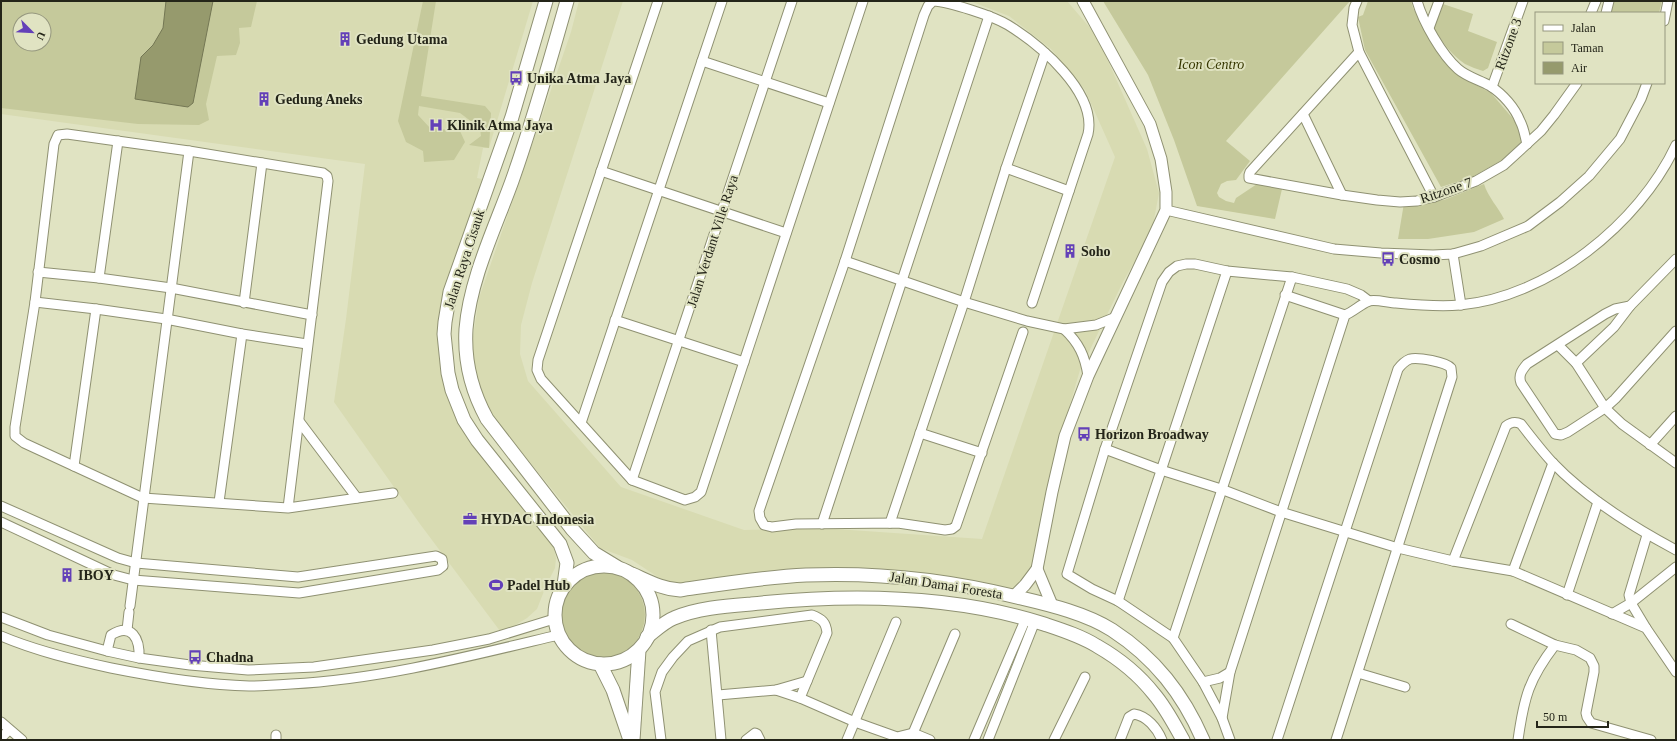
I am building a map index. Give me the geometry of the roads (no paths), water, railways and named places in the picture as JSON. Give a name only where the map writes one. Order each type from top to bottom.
[{"type":"main road","name":"Jalan Raya Cisauk","points":[[546,1],[514,110],[450,292],[444,334],[448,373],[452,390],[464,420],[484,449],[560,544],[567,563],[564,585]]},
{"type":"main road","name":"Jalan Raya Cisauk","points":[[567,1],[516,168],[484,255],[473,293],[466,329],[468,375],[479,405],[487,419],[562,516],[594,553],[617,567]]},
{"type":"main road","points":[[598,565],[617,567],[632,574],[642,583],[649,596],[653,610],[652,624],[648,637],[639,650],[621,661],[600,664],[583,660],[568,650],[558,635],[554,619],[556,601],[564,585],[579,572],[598,565]]},
{"type":"main road","name":"Jalan Damai Foresta","points":[[632,574],[657,586],[680,590],[805,575],[908,577],[966,586],[1052,606],[1093,621],[1111,630],[1150,659],[1180,695],[1194,717],[1203,740]]},
{"type":"main road","points":[[965,605],[966,586]]},
{"type":"main road","name":"Jalan Damai Foresta","points":[[648,637],[663,623],[692,612],[728,606],[794,599],[854,598],[965,605],[1030,620],[1067,632],[1096,645],[1119,661],[1154,694],[1169,715],[1183,740]]},
{"type":"main road","points":[[631,740],[639,650]]},
{"type":"main road","points":[[1136,676],[1150,659]]},
{"type":"main road","points":[[600,664],[613,690],[631,740]]},
{"type":"street","points":[[658,1],[538,360],[537,370],[541,379],[632,480],[685,500],[695,497],[701,492],[863,1]]},
{"type":"street","points":[[581,424],[722,1]]},
{"type":"street","name":"Jalan Verdant Ville Raya","points":[[632,480],[792,1]]},
{"type":"street","points":[[1023,332],[956,526],[952,529],[945,530],[890,523],[822,524],[772,527],[764,525],[760,518],[759,512],[928,6],[933,1],[939,1],[989,16],[1007,24],[1056,63],[1072,82],[1088,112],[1090,124],[1088,134],[1032,303]]},
{"type":"street","points":[[1014,596],[1026,585],[1037,569],[1065,436],[1088,376],[1166,210],[1161,160],[1150,124],[1083,1]]},
{"type":"street","points":[[1357,1],[1354,8],[1352,25],[1359,52],[1434,197]]},
{"type":"street","points":[[1417,1],[1420,11],[1429,28],[1450,61],[1459,70],[1492,87],[1509,102],[1520,121],[1527,144]]},
{"type":"street","points":[[1420,11],[1424,1]]},
{"type":"street","points":[[1429,28],[1439,1]]},
{"type":"street","name":"Ritzone 3","points":[[1492,87],[1523,1]]},
{"type":"street","points":[[1591,12],[1596,1]]},
{"type":"street","points":[[1606,12],[1609,1]]},
{"type":"street","points":[[1665,16],[1668,1]]},
{"type":"street","points":[[822,524],[989,16]]},
{"type":"street","points":[[1342,195],[1303,114],[1359,52]]},
{"type":"street","points":[[890,523],[1045,53]]},
{"type":"street","points":[[702,61],[829,103]]},
{"type":"street","points":[[1565,99],[1569,84]]},
{"type":"street","name":"Ritzone 7","points":[[1303,114],[1250,172],[1248,177],[1252,180],[1342,195],[1400,202],[1417,201],[1434,197],[1476,181],[1504,165],[1527,144],[1554,115],[1576,84]]},
{"type":"street","points":[[1166,210],[1334,249],[1381,253],[1433,255],[1453,254],[1481,246],[1528,226],[1566,197],[1589,176],[1620,139],[1647,84]]},
{"type":"street","points":[[288,508],[328,177],[323,173],[189,151],[64,133],[58,135],[56,138],[35,302],[14,427],[15,436],[24,443],[143,498],[219,502],[288,508],[393,493]]},
{"type":"street","points":[[99,278],[118,141]]},
{"type":"street","points":[[1230,740],[1222,718],[1203,682],[1172,638],[1118,601],[1070,578],[1066,572],[1105,449],[1162,282],[1169,272],[1177,266],[1186,264],[1227,271],[1292,277],[1347,289],[1369,301],[1437,306],[1461,305],[1503,297],[1542,280],[1584,255],[1619,223],[1652,187],[1673,161],[1676,145]]},
{"type":"street","points":[[127,630],[170,288],[189,151]]},
{"type":"street","points":[[244,302],[262,163]]},
{"type":"street","points":[[1006,168],[1068,191]]},
{"type":"street","points":[[601,171],[786,233]]},
{"type":"street","points":[[1453,254],[1461,305]]},
{"type":"street","points":[[1576,363],[1614,327],[1630,306],[1676,259]]},
{"type":"street","points":[[844,261],[964,302],[1027,321],[1064,329],[1087,327],[1116,317]]},
{"type":"street","points":[[1118,601],[1227,271]]},
{"type":"street","points":[[38,272],[99,278],[170,288],[312,315]]},
{"type":"street","points":[[1172,638],[1292,277]]},
{"type":"street","points":[[1285,295],[1345,315]]},
{"type":"street","points":[[1222,718],[1230,672],[1345,315],[1369,301]]},
{"type":"street","points":[[35,302],[166,319],[242,334],[307,344]]},
{"type":"street","points":[[1630,306],[1615,309],[1605,314],[1527,364],[1523,369],[1519,379],[1552,432],[1565,434],[1605,408],[1615,399],[1676,331]]},
{"type":"street","points":[[74,466],[96,309]]},
{"type":"street","points":[[615,320],[744,362]]},
{"type":"street","points":[[1064,329],[1072,337],[1083,353],[1088,376]]},
{"type":"street","points":[[219,502],[242,334]]},
{"type":"street","points":[[1558,345],[1576,363],[1605,408],[1622,424],[1676,463]]},
{"type":"street","points":[[1277,740],[1398,369],[1405,361],[1411,359],[1445,364],[1450,368],[1452,377],[1336,740]]},
{"type":"street","points":[[1650,445],[1676,416]]},
{"type":"street","points":[[298,421],[357,498]]},
{"type":"street","points":[[1454,561],[1506,426],[1512,422],[1521,424],[1553,462],[1598,502],[1647,535],[1676,550]]},
{"type":"street","points":[[920,433],[982,453]]},
{"type":"street","points":[[1105,449],[1161,470],[1221,489],[1281,512],[1398,548],[1454,561],[1513,571],[1646,628]]},
{"type":"street","points":[[1513,571],[1553,462]]},
{"type":"street","points":[[1567,595],[1598,502]]},
{"type":"street","points":[[1,506],[118,558],[136,563],[298,577],[436,556],[443,562],[441,568],[438,570],[299,593],[133,580],[114,575],[1,522]]},
{"type":"street","points":[[1647,535],[1630,591],[1631,603],[1676,672]]},
{"type":"street","points":[[1037,569],[1052,606]]},
{"type":"street","points":[[1612,614],[1631,603],[1675,569]]},
{"type":"street","points":[[298,577],[299,593]]},
{"type":"street","points":[[661,740],[655,692],[662,672],[673,657],[688,641],[720,627],[812,615],[822,619],[826,625],[827,633],[800,698]]},
{"type":"street","points":[[1,617],[48,635],[138,658],[248,670],[314,667],[433,650],[489,639],[554,619]]},
{"type":"street","points":[[974,740],[1015,645],[1030,620]]},
{"type":"street","points":[[988,740],[1024,649],[1030,620]]},
{"type":"street","points":[[847,740],[896,622]]},
{"type":"street","points":[[1511,624],[1555,645],[1576,650],[1586,655],[1592,661],[1594,672],[1586,712],[1591,723],[1651,740]]},
{"type":"street","points":[[106,651],[111,635],[119,630],[127,630],[138,639],[138,658]]},
{"type":"street","points":[[711,630],[721,740]]},
{"type":"street","points":[[912,737],[955,634]]},
{"type":"street","points":[[1,636],[20,644],[72,659],[129,671],[188,681],[249,686],[316,682],[372,676],[455,660],[558,635]]},
{"type":"street","points":[[1015,645],[1024,649]]},
{"type":"street","points":[[1518,740],[1524,701],[1532,679],[1543,660],[1555,645]]},
{"type":"street","points":[[314,667],[316,682]]},
{"type":"street","points":[[1203,682],[1220,678],[1230,672]]},
{"type":"street","points":[[1358,673],[1406,687]]},
{"type":"street","points":[[1054,740],[1085,677]]},
{"type":"street","points":[[718,695],[776,690],[807,681]]},
{"type":"street","points":[[776,690],[800,698],[898,739],[912,737],[930,740]]},
{"type":"street","points":[[1120,740],[1129,717],[1134,714],[1141,716],[1151,723],[1162,740]]},
{"type":"street","points":[[1,722],[22,740]]},
{"type":"street","points":[[1,738],[9,730]]},
{"type":"street","points":[[746,740],[755,733],[760,740]]},
{"type":"water","points":[[166,1],[213,1],[193,103],[188,107],[135,99],[141,57],[153,45],[163,28]]},
{"type":"place","name":"Gedung Utama","points":[[345,39]]},
{"type":"place","name":"Unika Atma Jaya","points":[[516,78]]},
{"type":"place","name":"Gedung Aneks","points":[[264,99]]},
{"type":"place","name":"Klinik Atma Jaya","points":[[436,125]]},
{"type":"place","name":"Soho","points":[[1070,251]]},
{"type":"place","name":"Cosmo","points":[[1388,259]]},
{"type":"place","name":"Horizon Broadway","points":[[1084,434]]},
{"type":"place","name":"HYDAC Indonesia","points":[[470,519]]},
{"type":"place","name":"IBOY","points":[[67,575]]},
{"type":"place","name":"Padel Hub","points":[[496,585]]},
{"type":"place","name":"Chadna","points":[[195,657]]},
{"type":"park label","name":"Icon Centro","points":[[1211,64]]}]
